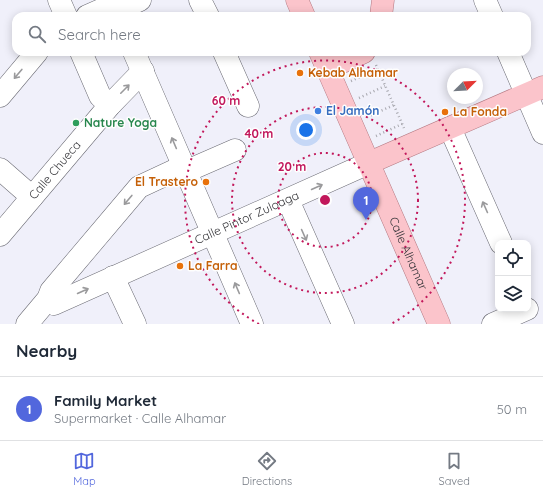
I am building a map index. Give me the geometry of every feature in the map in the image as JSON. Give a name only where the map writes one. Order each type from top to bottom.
[{"type":"main road","points":[[297,0],[302,12]]},
{"type":"main road","points":[[382,12],[383,0]]},
{"type":"main road","points":[[324,61],[369,56]]},
{"type":"main road","name":"Calle Alhamar","points":[[324,61],[439,324]]},
{"type":"main road","name":"Calle Pintor Zuloaga","points":[[369,164],[535,91]]},
{"type":"street","points":[[59,0],[64,12]]},
{"type":"street","points":[[100,12],[140,0]]},
{"type":"street","points":[[200,0],[206,12]]},
{"type":"street","points":[[485,0],[490,12]]},
{"type":"street","points":[[0,96],[34,56]]},
{"type":"street","points":[[83,56],[100,96],[110,105]]},
{"type":"street","points":[[226,56],[248,106]]},
{"type":"street","points":[[511,56],[535,91],[543,133]]},
{"type":"street","points":[[139,62],[190,167],[213,233],[252,324]]},
{"type":"street","name":"Calle Chueca","points":[[0,235],[110,105],[139,62]]},
{"type":"street","points":[[450,128],[500,240]]},
{"type":"street","points":[[27,324],[48,299],[51,291],[139,187],[235,150]]},
{"type":"street","name":"Calle Pintor Zuloaga","points":[[48,299],[54,304],[369,164]]},
{"type":"street","points":[[0,169],[32,197]]},
{"type":"street","points":[[288,200],[343,324]]},
{"type":"street","points":[[114,278],[135,324]]},
{"type":"street","points":[[493,324],[532,309]]},
{"type":"path","points":[[369,56],[378,69],[404,130]]},
{"type":"path","points":[[351,81],[378,69]]},
{"type":"path","points":[[358,98],[385,86]]},
{"type":"path","points":[[367,117],[394,105]]},
{"type":"path","points":[[376,136],[402,124]]},
{"type":"place","name":"Kebab Alhamar","points":[[300,73]]},
{"type":"place","name":"El Jamón","points":[[318,111]]},
{"type":"place","name":"La Fonda","points":[[445,112]]},
{"type":"place","name":"Nature Yoga","points":[[76,123]]},
{"type":"place","name":"El Trastero","points":[[206,182]]},
{"type":"place","name":"Family Market","points":[[366,220]]},
{"type":"place","name":"La Farra","points":[[180,266]]}]
